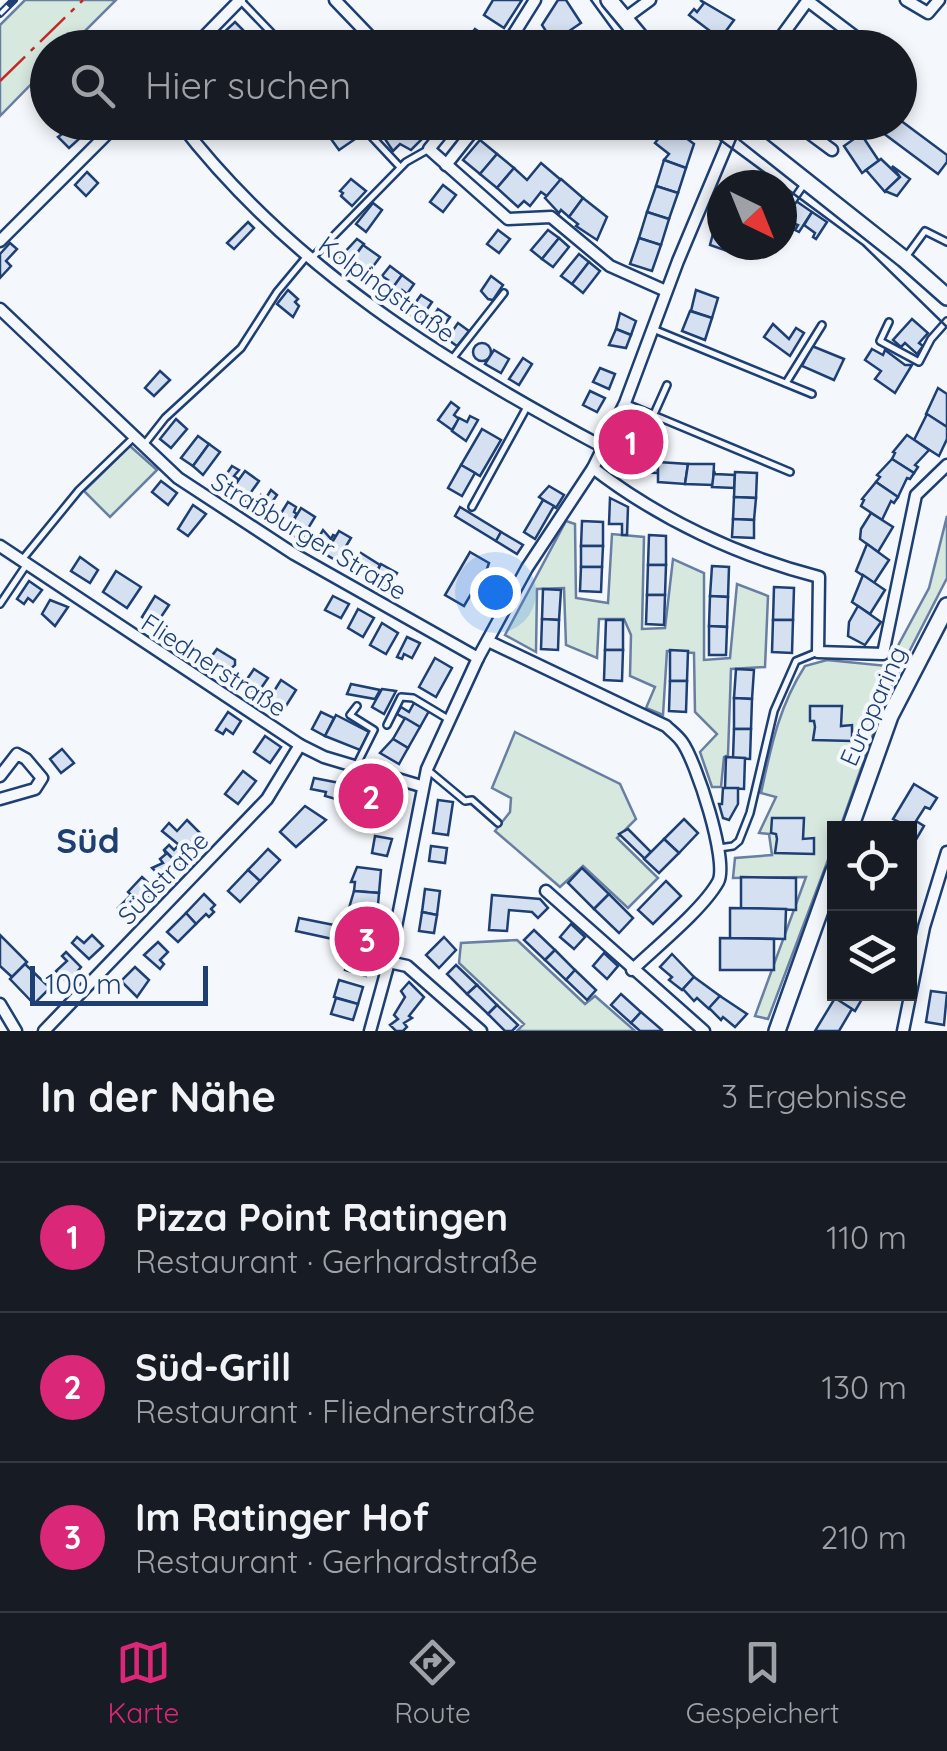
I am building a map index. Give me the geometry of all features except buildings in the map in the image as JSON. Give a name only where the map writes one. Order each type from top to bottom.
[{"type":"main road","points":[[610,0],[634,30]]},
{"type":"main road","points":[[755,140],[947,297]]},
{"type":"main road","name":"Europaring","points":[[852,821],[890,716],[946,611]]},
{"type":"main road","points":[[776,1031],[827,890]]},
{"type":"street","points":[[211,30],[240,0]]},
{"type":"street","points":[[334,0],[363,30]]},
{"type":"street","points":[[516,30],[535,0]]},
{"type":"street","points":[[624,19],[650,0]]},
{"type":"street","points":[[786,30],[808,0],[847,30]]},
{"type":"street","points":[[906,0],[928,13],[939,0]]},
{"type":"street","points":[[0,241],[100,140]]},
{"type":"street","name":"Kolpingstraße","points":[[193,140],[222,176],[309,258],[450,361],[602,448]]},
{"type":"street","points":[[437,140],[428,150],[508,219],[551,217],[610,266],[666,291]]},
{"type":"street","points":[[446,164],[469,140]]},
{"type":"street","points":[[370,1031],[389,962],[426,769],[478,658],[527,568],[593,468],[624,403],[727,140]]},
{"type":"street","points":[[818,140],[832,150]]},
{"type":"street","name":"Straßburger Straße","points":[[0,309],[178,478],[233,517],[478,658]]},
{"type":"street","points":[[593,468],[632,497],[687,526],[742,552],[819,577],[818,652],[882,654],[916,495],[947,465]]},
{"type":"street","name":"Fliednerstraße","points":[[0,546],[300,745],[355,767],[421,786]]},
{"type":"street","points":[[488,642],[666,726],[681,740],[691,759],[719,848],[722,872],[719,881],[632,970]]},
{"type":"street","name":"Südstraße","points":[[44,1031],[266,799],[300,745]]},
{"type":"street","points":[[0,776],[17,754],[42,778],[35,789],[0,799]]},
{"type":"street","points":[[904,1031],[920,943],[947,852]]},
{"type":"street","points":[[546,891],[704,1031]]},
{"type":"street","points":[[389,962],[407,966],[430,982],[481,1031]]},
{"type":"street","points":[[0,1004],[16,1031]]},
{"type":"lane","points":[[240,0],[269,30]]},
{"type":"lane","points":[[375,140],[400,167]]},
{"type":"lane","points":[[142,447],[165,418],[241,348],[277,292],[309,258],[400,167],[428,150]]},
{"type":"lane","points":[[797,194],[806,180]]},
{"type":"lane","points":[[904,259],[925,232],[947,241]]},
{"type":"lane","points":[[450,361],[504,293]]},
{"type":"lane","points":[[889,322],[880,340],[919,362],[931,339],[947,322]]},
{"type":"lane","points":[[786,384],[822,325]]},
{"type":"lane","points":[[652,328],[812,394]]},
{"type":"lane","points":[[654,415],[668,385]]},
{"type":"lane","points":[[624,403],[790,472]]},
{"type":"lane","points":[[472,507],[527,407]]},
{"type":"lane","points":[[0,604],[24,562],[79,490],[133,438]]},
{"type":"lane","points":[[719,848],[736,844],[742,832],[773,715],[796,661],[818,652]]},
{"type":"lane","points":[[386,724],[402,697],[413,698],[448,720]]},
{"type":"lane","points":[[355,767],[374,730],[350,716],[356,706]]},
{"type":"lane","points":[[426,769],[498,823]]},
{"type":"shaded area","points":[[25,0],[116,0],[86,30],[30,30],[30,85],[0,116],[0,25]]},
{"type":"shaded area","points":[[130,446],[157,470],[110,517],[84,491]]},
{"type":"shaded area","points":[[947,516],[947,578],[887,695],[842,821],[827,821],[827,863],[768,1019],[755,1016],[806,877],[733,878],[735,858],[772,855],[769,834],[759,833],[776,797],[761,793],[782,712],[805,666],[827,660],[887,666],[929,588]]},
{"type":"shaded area","points":[[566,521],[575,524],[576,598],[608,603],[612,534],[644,537],[642,629],[665,628],[673,559],[704,573],[704,660],[730,658],[737,584],[768,596],[765,667],[731,669],[728,755],[724,757],[721,787],[712,787],[700,752],[717,734],[695,712],[694,653],[667,651],[663,715],[646,708],[655,687],[630,676],[631,635],[624,619],[599,619],[597,658],[566,645],[564,588],[537,589],[536,652],[505,635]]},
{"type":"shaded area","points":[[515,732],[620,784],[636,819],[617,838],[658,878],[628,908],[583,866],[560,887],[495,831],[510,812],[511,798],[492,788]]},
{"type":"shaded area","points":[[517,940],[585,1004],[595,996],[635,1031],[517,1031],[524,1024],[459,963],[461,943]]},
{"type":"tram line","points":[[591,0],[613,30]]},
{"type":"tram line","points":[[720,140],[863,245],[947,327]]},
{"type":"railway","points":[[0,14],[14,0]]},
{"type":"power","points":[[52,30],[83,0]]},
{"type":"power","points":[[0,81],[30,52]]},
{"type":"place","name":"Pizza Point Ratingen","points":[[631,442]]},
{"type":"place","name":"Süd-Grill","points":[[371,796]]},
{"type":"place","name":"Im Ratinger Hof","points":[[367,939]]},
{"type":"district","name":"Süd","points":[[88,841]]}]
